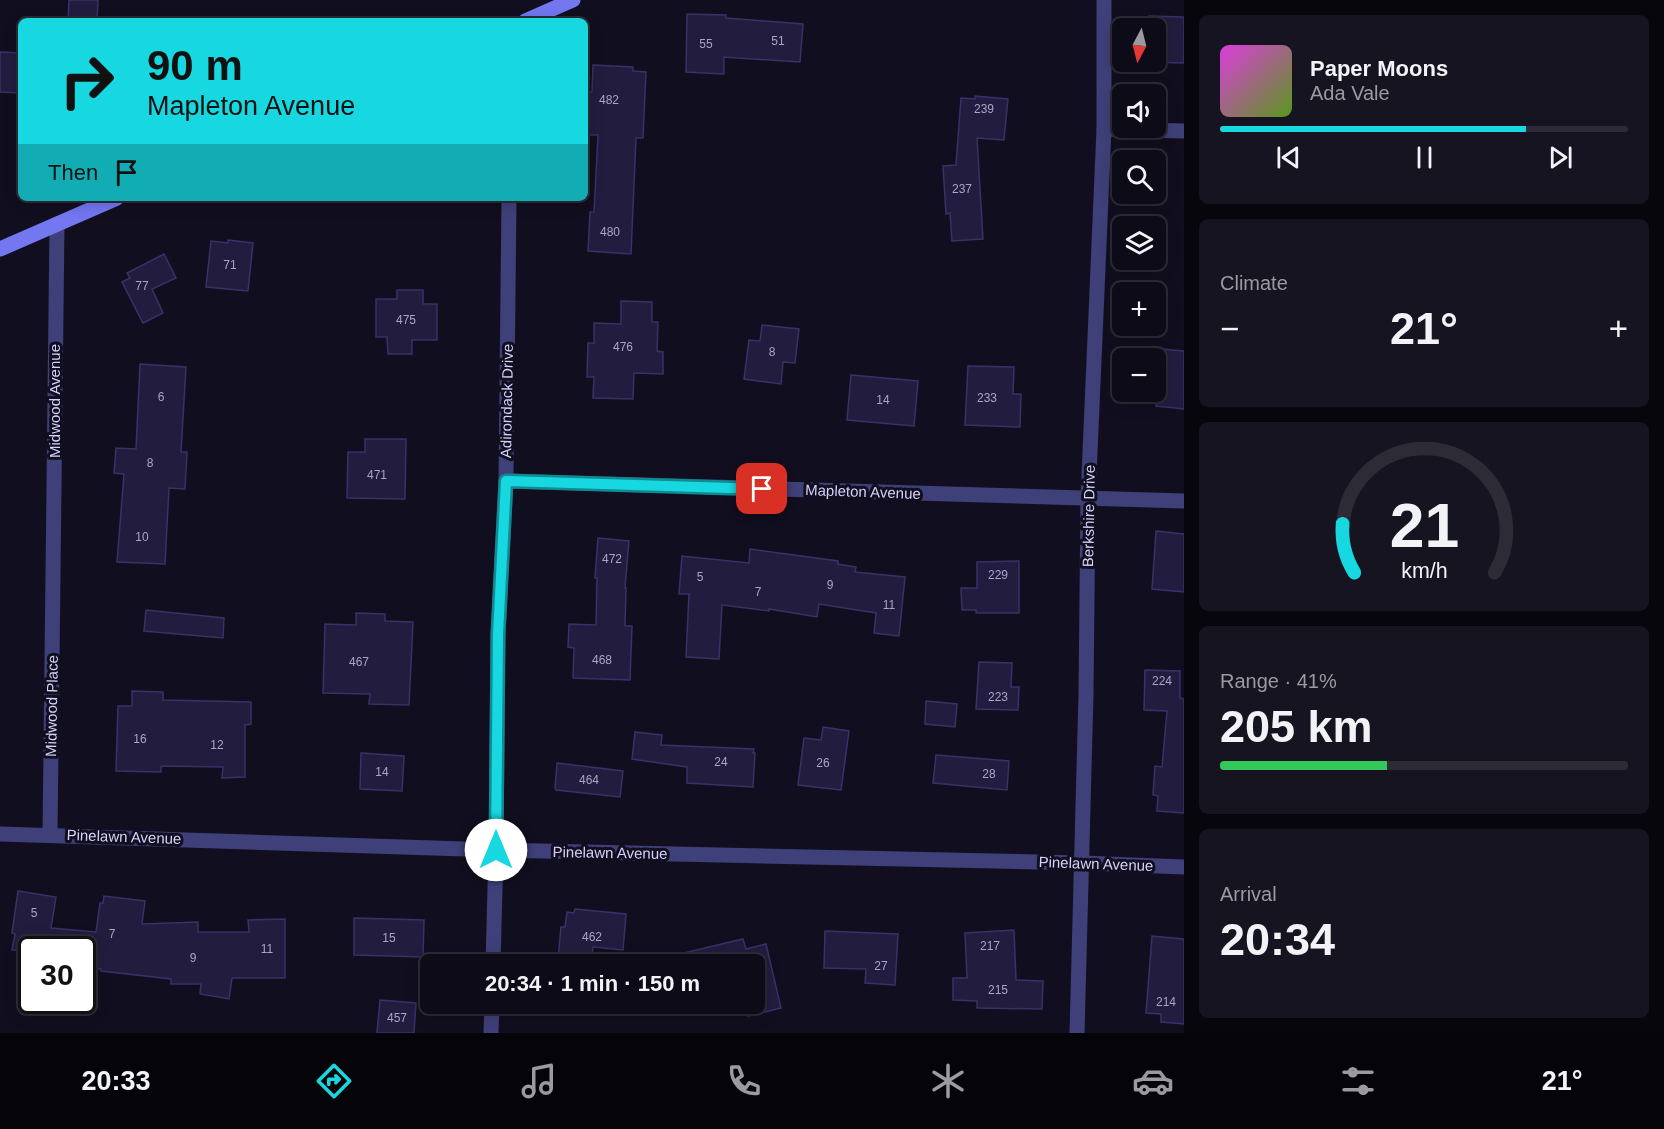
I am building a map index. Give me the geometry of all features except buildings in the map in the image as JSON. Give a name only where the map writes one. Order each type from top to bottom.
[{"type":"street","points":[[532,18],[573,0]]},
{"type":"street","name":"Berkshire Drive","points":[[1077,1033],[1086,694],[1088,499],[1104,129],[1104,0]]},
{"type":"street","points":[[1104,129],[1184,131]]},
{"type":"street","points":[[0,249],[110,201]]},
{"type":"street","name":"Adirondack Drive","points":[[493,954],[498,634],[506,481],[509,201]]},
{"type":"street","name":"Midwood Avenue","points":[[54,578],[57,224]]},
{"type":"street","name":"Mapleton Avenue","points":[[506,481],[1184,501]]},
{"type":"street","name":"Midwood Place","points":[[50,835],[54,578]]},
{"type":"street","name":"Pinelawn Avenue","points":[[0,834],[496,850],[1184,867]]},
{"type":"street","points":[[491,1033],[492,1014]]},
{"type":"route","points":[[496,850],[498,634],[506,481],[762,489]]}]
